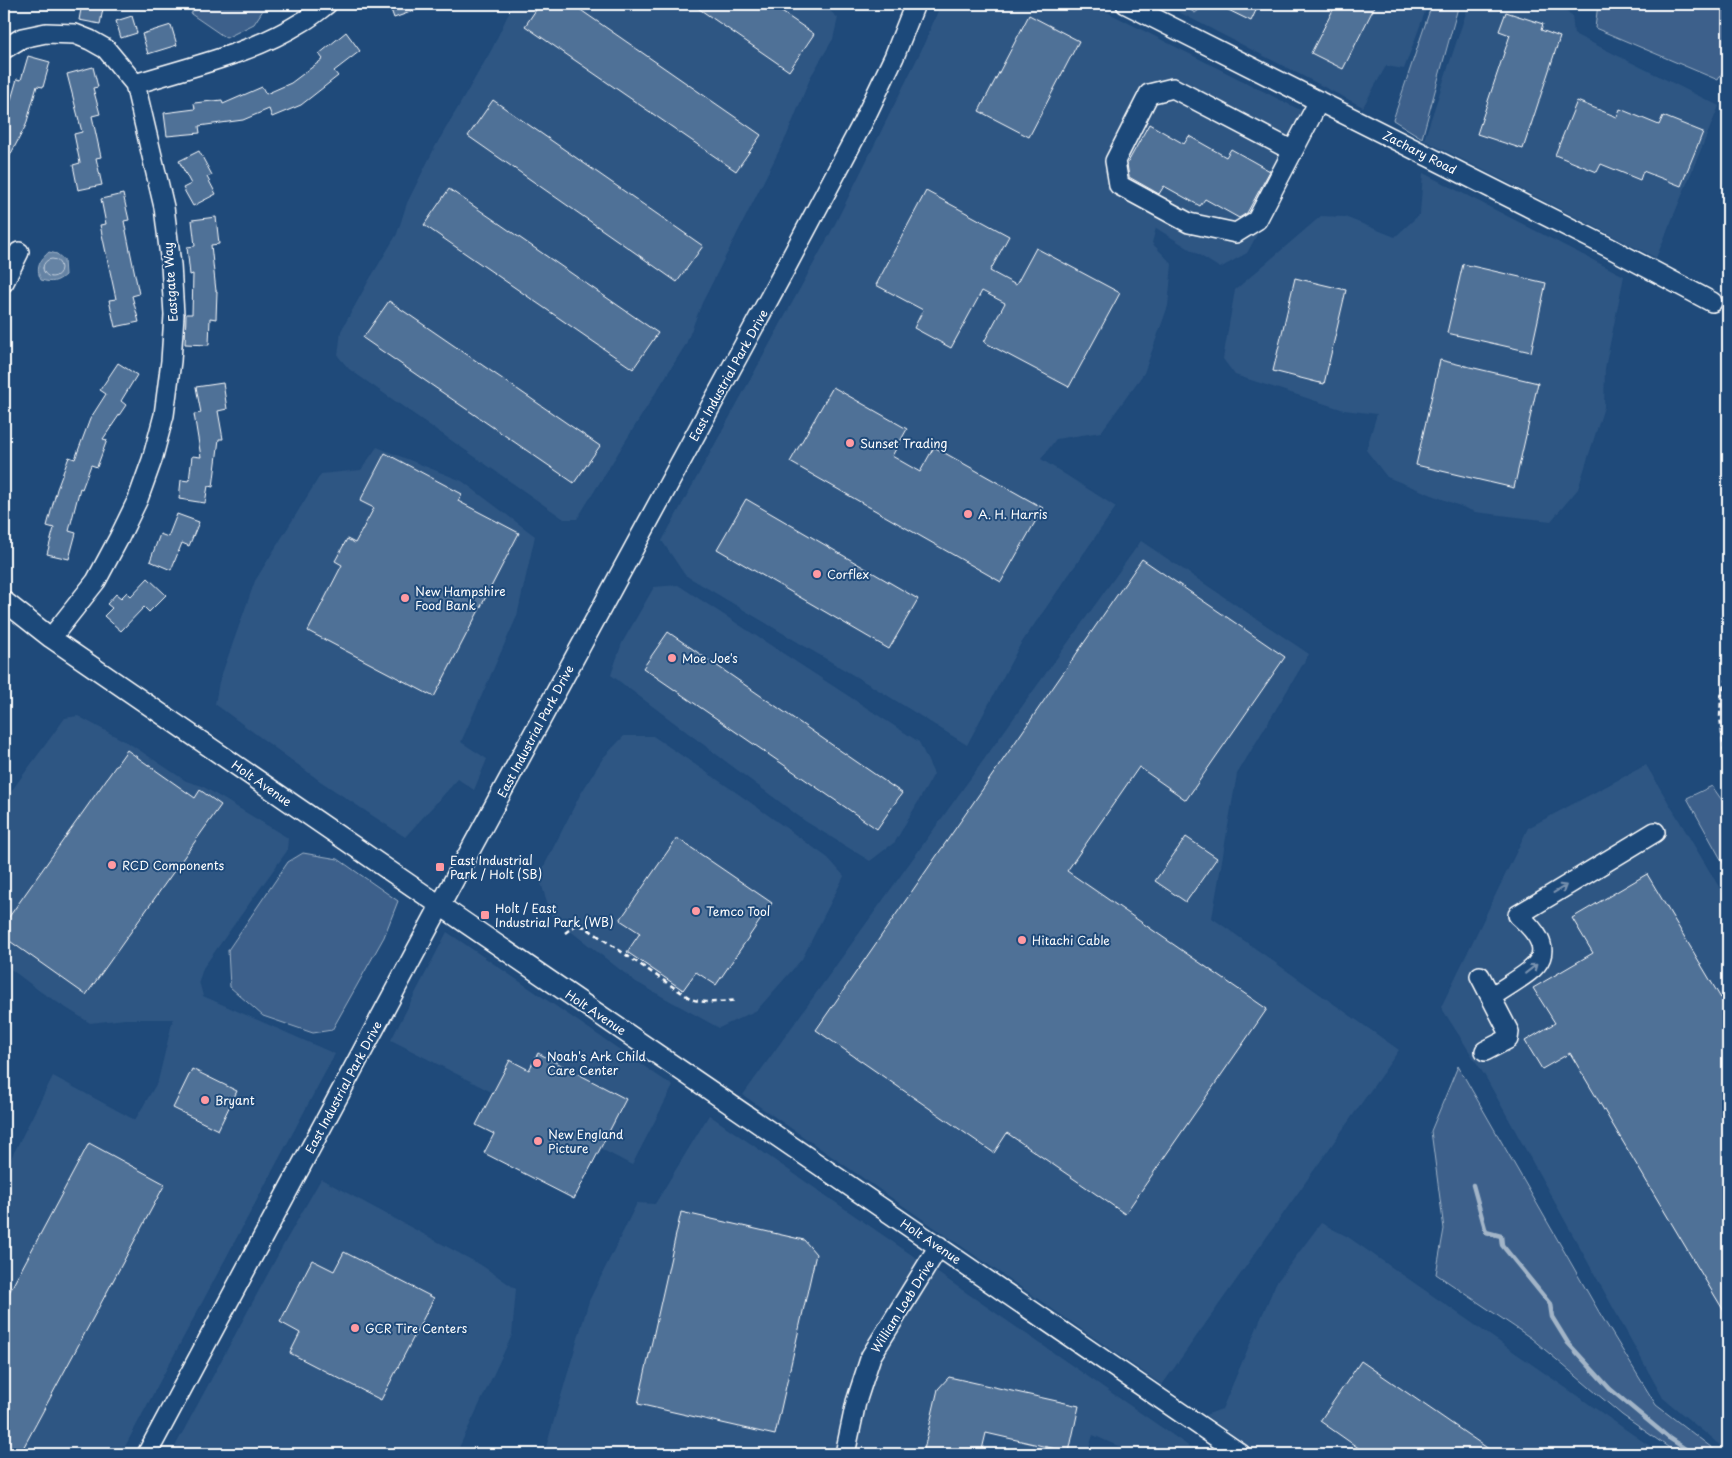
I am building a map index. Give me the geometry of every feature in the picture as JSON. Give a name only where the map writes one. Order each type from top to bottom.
[{"type":"street","points":[[135,84],[234,54],[269,40],[302,22],[328,4]]},
{"type":"street","name":"East Industrial Park Drive","points":[[147,1454],[861,126],[894,57],[915,4]]},
{"type":"street","name":"Zachary Road","points":[[1126,4],[1633,259],[1712,302]]},
{"type":"street","name":"Eastgate Way","points":[[4,49],[22,38],[46,33],[74,34],[106,49],[135,84],[164,207],[171,265],[174,315],[171,360],[164,415],[152,460],[138,499],[96,581],[51,638]]},
{"type":"street","points":[[1293,151],[1173,88],[1150,94],[1115,161],[1119,185],[1190,223],[1236,233],[1257,220],[1293,151],[1319,101]]},
{"type":"street","points":[[4,282],[19,252]]},
{"type":"street","name":"Holt Avenue","points":[[4,601],[51,638],[1241,1454]]},
{"type":"street","points":[[1491,997],[1536,966],[1543,954],[1541,940],[1531,926],[1518,915],[1655,832]]},
{"type":"street","points":[[1480,976],[1510,1032],[1508,1039],[1485,1051]]},
{"type":"street","name":"William Loeb Drive","points":[[845,1454],[856,1402],[871,1356],[939,1246]]},
{"type":"path","points":[[1728,677],[1721,696],[1720,718],[1728,773]]},
{"type":"path","points":[[565,934],[576,925],[585,928],[690,999],[699,1002],[737,1000]]},
{"type":"shaded area","points":[[196,4],[267,4],[254,24],[226,38],[191,14]]},
{"type":"shaded area","points":[[513,4],[822,4],[838,18],[833,39],[811,76],[787,135],[702,303],[686,344],[577,519],[564,519],[349,369],[338,356],[341,331],[397,234],[407,203],[435,147],[492,49]]},
{"type":"shaded area","points":[[941,4],[1091,4],[1320,120],[1247,253],[1220,268],[1156,228],[1152,243],[1172,264],[1168,306],[1144,373],[1101,432],[1056,439],[1041,459],[1116,507],[1020,645],[967,745],[685,575],[662,541],[832,230],[921,51]]},
{"type":"shaded area","points":[[1163,4],[1428,4],[1404,69],[1386,66],[1363,107]]},
{"type":"shaded area","points":[[1187,4],[1207,4],[1195,13],[1185,7]]},
{"type":"shaded area","points":[[1432,4],[1459,4],[1422,138],[1393,120]]},
{"type":"shaded area","points":[[1469,4],[1551,4],[1572,15],[1574,34],[1719,106],[1656,258],[1424,140]]},
{"type":"shaded area","points":[[1598,4],[1728,4],[1728,62],[1718,80],[1595,28]]},
{"type":"shaded area","points":[[1423,173],[1624,276],[1605,368],[1604,407],[1578,489],[1551,521],[1475,512],[1387,477],[1366,450],[1377,414],[1344,410],[1235,375],[1223,359],[1235,290],[1321,216],[1345,217],[1395,237],[1420,214]]},
{"type":"shaded area","points":[[377,447],[462,481],[535,536],[517,616],[461,742],[487,759],[474,790],[458,779],[405,837],[320,781],[215,704],[219,682],[255,581],[321,474],[361,470]]},
{"type":"shaded area","points":[[1141,541],[1309,654],[1237,774],[1212,918],[1399,1050],[1162,1385],[743,1095]]},
{"type":"shaded area","points":[[678,585],[919,742],[934,774],[895,842],[870,861],[805,821],[611,675],[622,643],[654,587]]},
{"type":"shaded area","points":[[78,716],[130,744],[186,781],[202,786],[288,838],[287,851],[203,968],[199,981],[203,996],[335,1054],[121,1454],[4,1454],[4,1172],[53,1076],[135,1120],[158,1081],[173,1019],[125,1019],[90,1023],[41,992],[4,964],[4,801],[65,718]]},
{"type":"shaded area","points":[[624,736],[653,736],[828,858],[844,876],[802,959],[757,1010],[719,1028],[636,982],[551,916],[539,876],[580,795],[603,758]]},
{"type":"shaded area","points":[[1646,765],[1728,902],[1728,1452],[1663,1398],[1485,1076],[1441,1007],[1528,828]]},
{"type":"shaded area","points":[[1712,786],[1728,809],[1728,872],[1687,798]]},
{"type":"shaded area","points":[[303,853],[338,859],[398,901],[384,937],[332,1030],[313,1033],[263,1016],[230,987],[228,950],[288,862]]},
{"type":"shaded area","name":"Noah's Ark Child Care Center","points":[[447,932],[673,1086],[632,1165],[391,1040]]},
{"type":"shaded area","points":[[1458,1066],[1599,1312],[1656,1405],[1720,1454],[1678,1454],[1622,1415],[1531,1338],[1436,1274],[1444,1229],[1431,1131]]},
{"type":"shaded area","points":[[709,1115],[1200,1454],[1136,1454],[1093,1435],[1087,1454],[544,1454],[589,1301],[637,1203],[655,1204]]},
{"type":"shaded area","points":[[321,1179],[481,1265],[516,1289],[512,1335],[456,1454],[171,1454],[285,1242]]},
{"type":"shaded area","points":[[1321,1223],[1348,1237],[1661,1454],[1260,1454],[1205,1415],[1222,1409],[1276,1283]]},
{"type":"water","points":[[49,252],[57,254],[64,260],[65,275],[54,281],[41,280],[38,272],[41,261]]},
{"type":"building","points":[[82,4],[104,4],[100,24],[79,20]]},
{"type":"building","points":[[389,4],[430,4],[430,5],[394,18]]},
{"type":"building","points":[[540,4],[572,4],[761,135],[736,171],[525,26]]},
{"type":"building","points":[[692,4],[770,4],[814,34],[789,71]]},
{"type":"building","points":[[1216,4],[1259,4],[1251,21]]},
{"type":"building","points":[[1336,4],[1376,4],[1343,69],[1311,53]]},
{"type":"building","points":[[1506,12],[1543,24],[1541,30],[1560,37],[1523,149],[1477,134],[1510,35],[1499,31]]},
{"type":"building","points":[[1029,15],[1079,41],[1029,137],[979,111]]},
{"type":"building","points":[[132,16],[137,33],[121,38],[116,21]]},
{"type":"building","points":[[171,25],[177,45],[148,54],[142,34]]},
{"type":"building","points":[[346,32],[360,51],[334,71],[338,76],[301,105],[272,117],[269,109],[243,120],[199,126],[200,133],[167,136],[164,113],[195,109],[194,103],[222,100],[223,104],[262,87],[266,94],[291,83],[323,59],[319,54]]},
{"type":"building","points":[[28,56],[50,62],[43,87],[37,86],[26,125],[4,167],[4,124],[17,79],[21,80]]},
{"type":"building","points":[[93,67],[98,87],[93,88],[100,114],[92,116],[101,157],[96,158],[102,185],[78,190],[73,165],[80,163],[74,134],[82,132],[67,74]]},
{"type":"building","points":[[493,100],[703,246],[677,282],[468,136]]},
{"type":"building","points":[[1577,101],[1617,117],[1620,109],[1659,125],[1663,116],[1703,132],[1681,186],[1643,171],[1640,180],[1601,164],[1597,172],[1555,155]]},
{"type":"building","points":[[1149,124],[1184,144],[1189,136],[1226,157],[1231,149],[1270,171],[1247,213],[1239,218],[1205,199],[1200,206],[1164,186],[1159,194],[1129,177],[1127,164]]},
{"type":"building","points":[[199,151],[212,175],[207,177],[216,194],[193,206],[183,188],[191,184],[179,161]]},
{"type":"building","points":[[449,189],[658,333],[633,369],[424,225]]},
{"type":"building","points":[[926,191],[1009,236],[990,271],[1016,285],[1036,248],[1120,293],[1069,387],[984,342],[1005,303],[982,291],[951,348],[914,328],[923,310],[876,285]]},
{"type":"building","points":[[123,194],[129,220],[124,221],[139,294],[132,296],[139,322],[115,327],[109,300],[116,299],[100,225],[106,224],[101,199]]},
{"type":"building","points":[[216,217],[219,244],[211,245],[217,291],[216,319],[210,318],[209,345],[185,344],[186,314],[192,314],[193,274],[190,275],[187,247],[195,246],[192,220]]},
{"type":"building","points":[[1463,264],[1546,283],[1531,352],[1447,333]]},
{"type":"building","points":[[1295,278],[1346,290],[1324,384],[1273,371]]},
{"type":"building","points":[[389,301],[600,446],[574,483],[363,338]]},
{"type":"building","points":[[1440,360],[1538,383],[1514,488],[1416,465]]},
{"type":"building","points":[[118,363],[137,375],[121,401],[126,405],[103,439],[107,440],[97,467],[91,465],[82,489],[80,488],[69,531],[76,533],[69,559],[47,554],[54,528],[47,526],[57,489],[69,457],[75,459],[90,419],[106,394],[100,390]]},
{"type":"building","points":[[223,383],[227,409],[218,411],[223,439],[219,439],[213,487],[208,486],[205,503],[179,499],[181,480],[189,481],[192,456],[201,457],[194,414],[201,413],[196,387]]},
{"type":"building","points":[[833,387],[907,429],[892,456],[920,472],[934,447],[1043,508],[1001,582],[790,462]]},
{"type":"building","name":"New Hampshire Food Bank","points":[[385,453],[462,494],[458,501],[519,533],[434,697],[308,631],[342,565],[335,561],[347,539],[355,543],[374,508],[360,501]]},
{"type":"building","name":"Corflex","points":[[746,499],[918,599],[889,649],[717,549]]},
{"type":"building","points":[[177,514],[199,522],[189,546],[182,543],[171,570],[150,561],[160,534],[168,537]]},
{"type":"building","name":"Hitachi Cable","points":[[1142,559],[1285,657],[1186,800],[1139,767],[1067,871],[1267,1009],[1125,1214],[1007,1133],[994,1153],[816,1030]]},
{"type":"building","points":[[148,578],[166,595],[149,612],[144,607],[121,631],[104,616],[112,608],[107,604],[116,594],[121,598],[127,592],[131,596]]},
{"type":"building","points":[[668,632],[902,793],[877,829],[643,668]]},
{"type":"building","name":"RCD Components","points":[[127,750],[195,798],[200,790],[221,805],[86,995],[4,937],[4,924]]},
{"type":"building","points":[[1186,837],[1217,858],[1186,902],[1155,881]]},
{"type":"building","name":"Temco Tool","points":[[677,838],[772,903],[716,985],[696,972],[683,990],[627,952],[640,933],[620,920]]},
{"type":"building","points":[[1647,874],[1728,1010],[1728,1318],[1570,1053],[1542,1069],[1525,1041],[1555,1023],[1533,988],[1593,953],[1572,918]]},
{"type":"building","points":[[538,1053],[626,1099],[574,1199],[484,1153],[494,1134],[476,1125],[510,1060],[529,1070]]},
{"type":"building","name":"Bryant","points":[[192,1069],[237,1091],[218,1130],[173,1108]]},
{"type":"building","points":[[89,1143],[165,1184],[20,1454],[4,1454],[4,1302]]},
{"type":"building","points":[[681,1212],[804,1240],[816,1254],[775,1435],[638,1404]]},
{"type":"building","name":"GCR Tire Centers","points":[[344,1252],[434,1298],[381,1400],[290,1353],[300,1333],[280,1322],[312,1260],[334,1271]]},
{"type":"building","points":[[1361,1361],[1496,1454],[1367,1454],[1320,1421]]},
{"type":"building","points":[[949,1377],[1079,1406],[1069,1452],[986,1433],[981,1454],[923,1454],[938,1389]]},
{"type":"waterway","points":[[1473,1185],[1486,1232],[1501,1236],[1502,1245],[1550,1304],[1552,1317],[1568,1343],[1610,1389],[1669,1438],[1693,1454]]},
{"type":"place","name":"Sunset Trading","points":[[850,443]]},
{"type":"place","name":"A. H. Harris","points":[[968,514]]},
{"type":"place","name":"Corflex","points":[[817,574]]},
{"type":"place","name":"New Hampshire Food Bank","points":[[405,598]]},
{"type":"place","name":"Moe Joe's","points":[[672,658]]},
{"type":"place","name":"RCD Components","points":[[112,865]]},
{"type":"place","name":"East Industrial Park / Holt (SB)","points":[[440,867]]},
{"type":"place","name":"Temco Tool","points":[[696,911]]},
{"type":"place","name":"Holt / East Industrial Park (WB)","points":[[485,915]]},
{"type":"place","name":"Hitachi Cable","points":[[1022,940]]},
{"type":"place","name":"Noah's Ark Child Care Center","points":[[537,1063]]},
{"type":"place","name":"Bryant","points":[[205,1100]]},
{"type":"place","name":"New England Picture","points":[[538,1141]]},
{"type":"place","name":"GCR Tire Centers","points":[[355,1328]]}]
